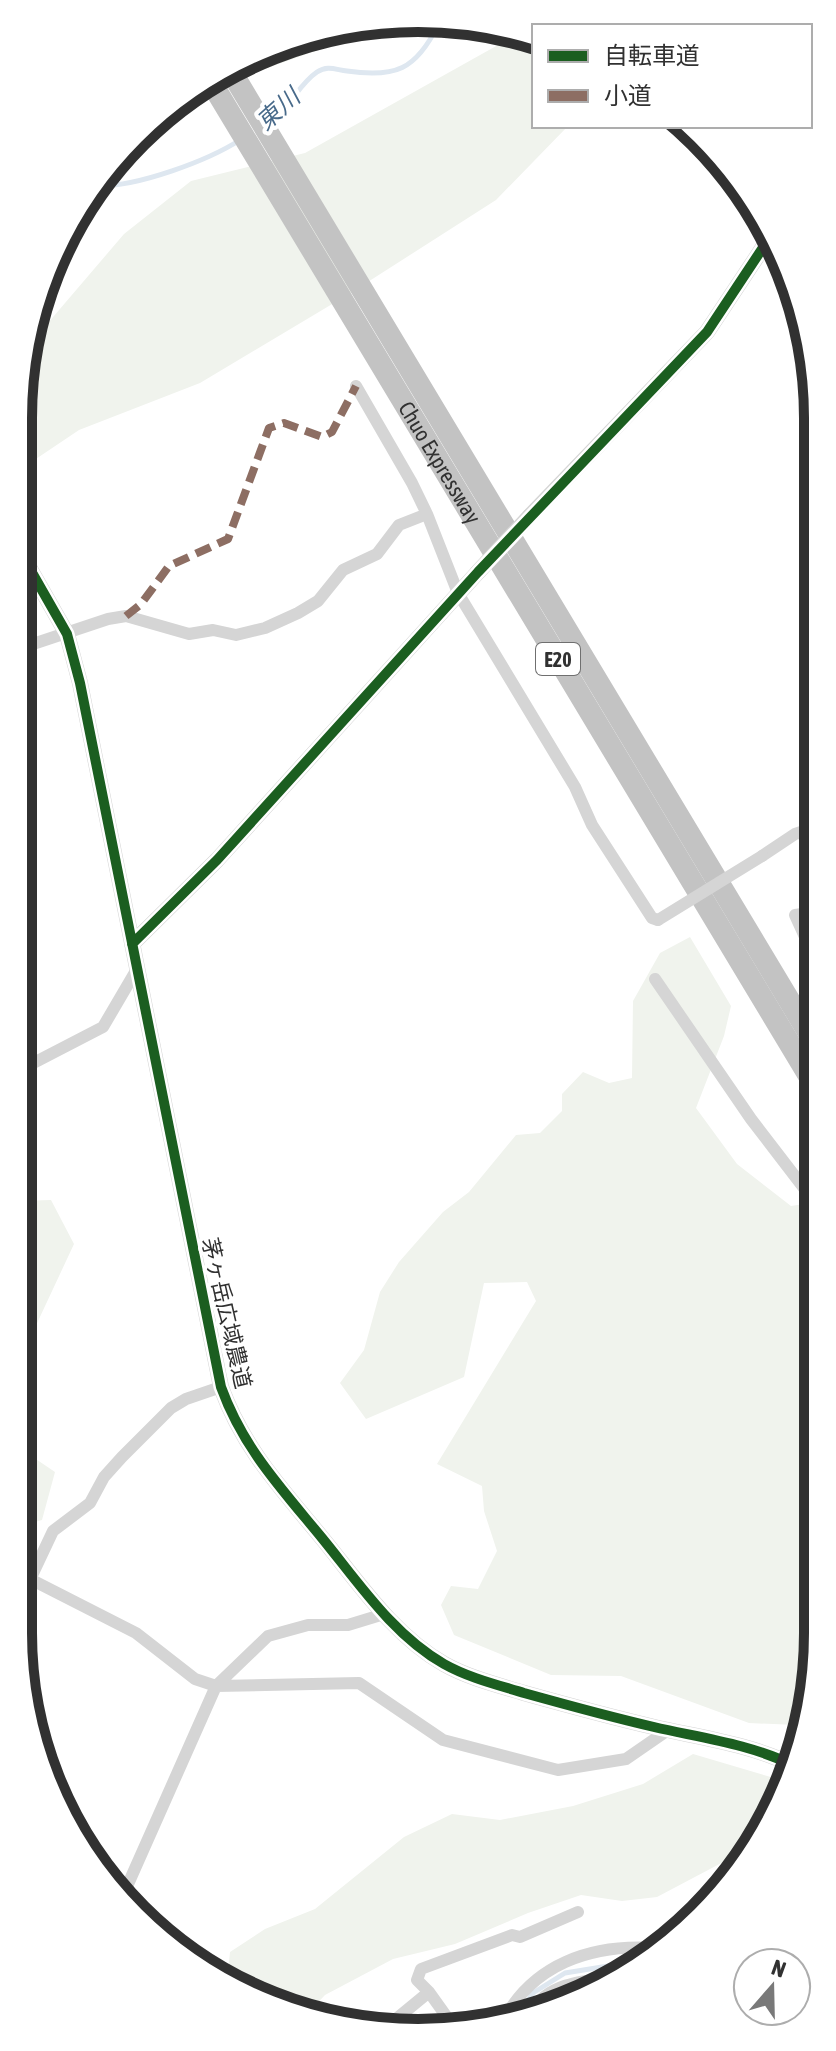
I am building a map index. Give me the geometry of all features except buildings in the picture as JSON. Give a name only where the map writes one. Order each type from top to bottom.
[{"type":"highway","name":"Chuo Expressway","points":[[234,79],[308,226],[804,1067]]},
{"type":"highway","name":"Chuo Expressway","points":[[216,90],[308,226],[804,1026]]},
{"type":"street","points":[[132,944],[217,860],[458,593],[707,332],[764,246]]},
{"type":"street","points":[[356,386],[427,514],[458,593],[575,787],[592,825],[652,918],[658,920],[804,831]]},
{"type":"street","points":[[32,645],[126,616],[189,634],[213,630],[236,635],[265,628],[318,601],[343,570],[377,554],[399,525],[427,514]]},
{"type":"street","name":"茅ヶ岳広域農道","points":[[32,573],[67,634],[80,683],[221,1387],[239,1431],[251,1450],[384,1614],[417,1645],[444,1664],[485,1681],[772,1754],[783,1760]]},
{"type":"street","points":[[804,914],[795,915],[804,935]]},
{"type":"street","points":[[32,1064],[103,1027],[137,969]]},
{"type":"street","points":[[655,979],[743,1108],[804,1188]]},
{"type":"street","points":[[32,1575],[53,1531],[90,1503],[104,1477],[171,1408],[186,1399],[221,1387]]},
{"type":"street","points":[[32,1580],[136,1633],[195,1679],[216,1686],[359,1683],[443,1740],[558,1770],[626,1759],[668,1730]]},
{"type":"street","points":[[127,1887],[216,1686],[268,1636],[308,1625],[348,1625],[384,1614]]},
{"type":"street","points":[[447,2018],[417,1980],[421,1969],[512,1935],[520,1937],[578,1912]]},
{"type":"street","points":[[512,2007],[522,1992],[541,1974],[557,1965],[603,1950],[640,1949]]},
{"type":"street","points":[[544,1998],[571,1982],[587,1980]]},
{"type":"street","points":[[397,2018],[429,1992]]},
{"type":"shaded area","points":[[354,37],[230,81],[294,52]]},
{"type":"shaded area","points":[[504,42],[532,49],[532,128],[566,128],[496,200],[349,294],[200,383],[79,430],[32,462],[33,393],[42,330],[124,234],[191,181],[305,153]]},
{"type":"shaded area","points":[[690,937],[731,1006],[724,1036],[696,1108],[737,1164],[791,1206],[804,1204],[804,1633],[801,1683],[793,1725],[749,1723],[621,1676],[551,1675],[454,1635],[441,1605],[451,1586],[478,1589],[497,1551],[484,1511],[482,1486],[437,1464],[536,1301],[527,1282],[484,1283],[464,1377],[366,1419],[340,1383],[364,1350],[380,1292],[399,1262],[443,1212],[469,1192],[516,1135],[540,1133],[562,1111],[562,1094],[583,1072],[609,1083],[632,1078],[633,1001],[660,953]]},
{"type":"shaded area","points":[[51,1200],[74,1244],[32,1334],[32,1201]]},
{"type":"shaded area","points":[[32,1456],[55,1472],[42,1520],[32,1523]]},
{"type":"shaded area","points":[[693,1754],[776,1779],[752,1826],[731,1858],[657,1897],[622,1901],[581,1895],[528,1913],[455,1944],[393,1959],[325,1995],[315,2005],[270,1990],[228,1969],[230,1952],[265,1929],[315,1909],[404,1837],[452,1814],[500,1820],[573,1806],[643,1784]]},
{"type":"waterway","name":"東川","points":[[269,122],[317,72],[328,68],[378,73],[402,68],[421,52],[434,33]]},
{"type":"waterway","name":"東川","points":[[110,185],[172,171],[240,140]]},
{"type":"waterway","points":[[526,2004],[533,1993],[565,1973],[614,1965]]},
{"type":"marked path","points":[[126,616],[141,604],[169,566],[228,539],[269,428],[284,423],[322,437],[332,432],[356,386]]},
{"type":"cycle path","points":[[132,944],[217,860],[478,572],[707,332],[764,246]]},
{"type":"cycle path","points":[[32,573],[67,634],[80,683],[221,1387],[252,1448],[377,1607],[408,1638],[444,1664],[524,1693],[743,1747],[783,1760]]}]
